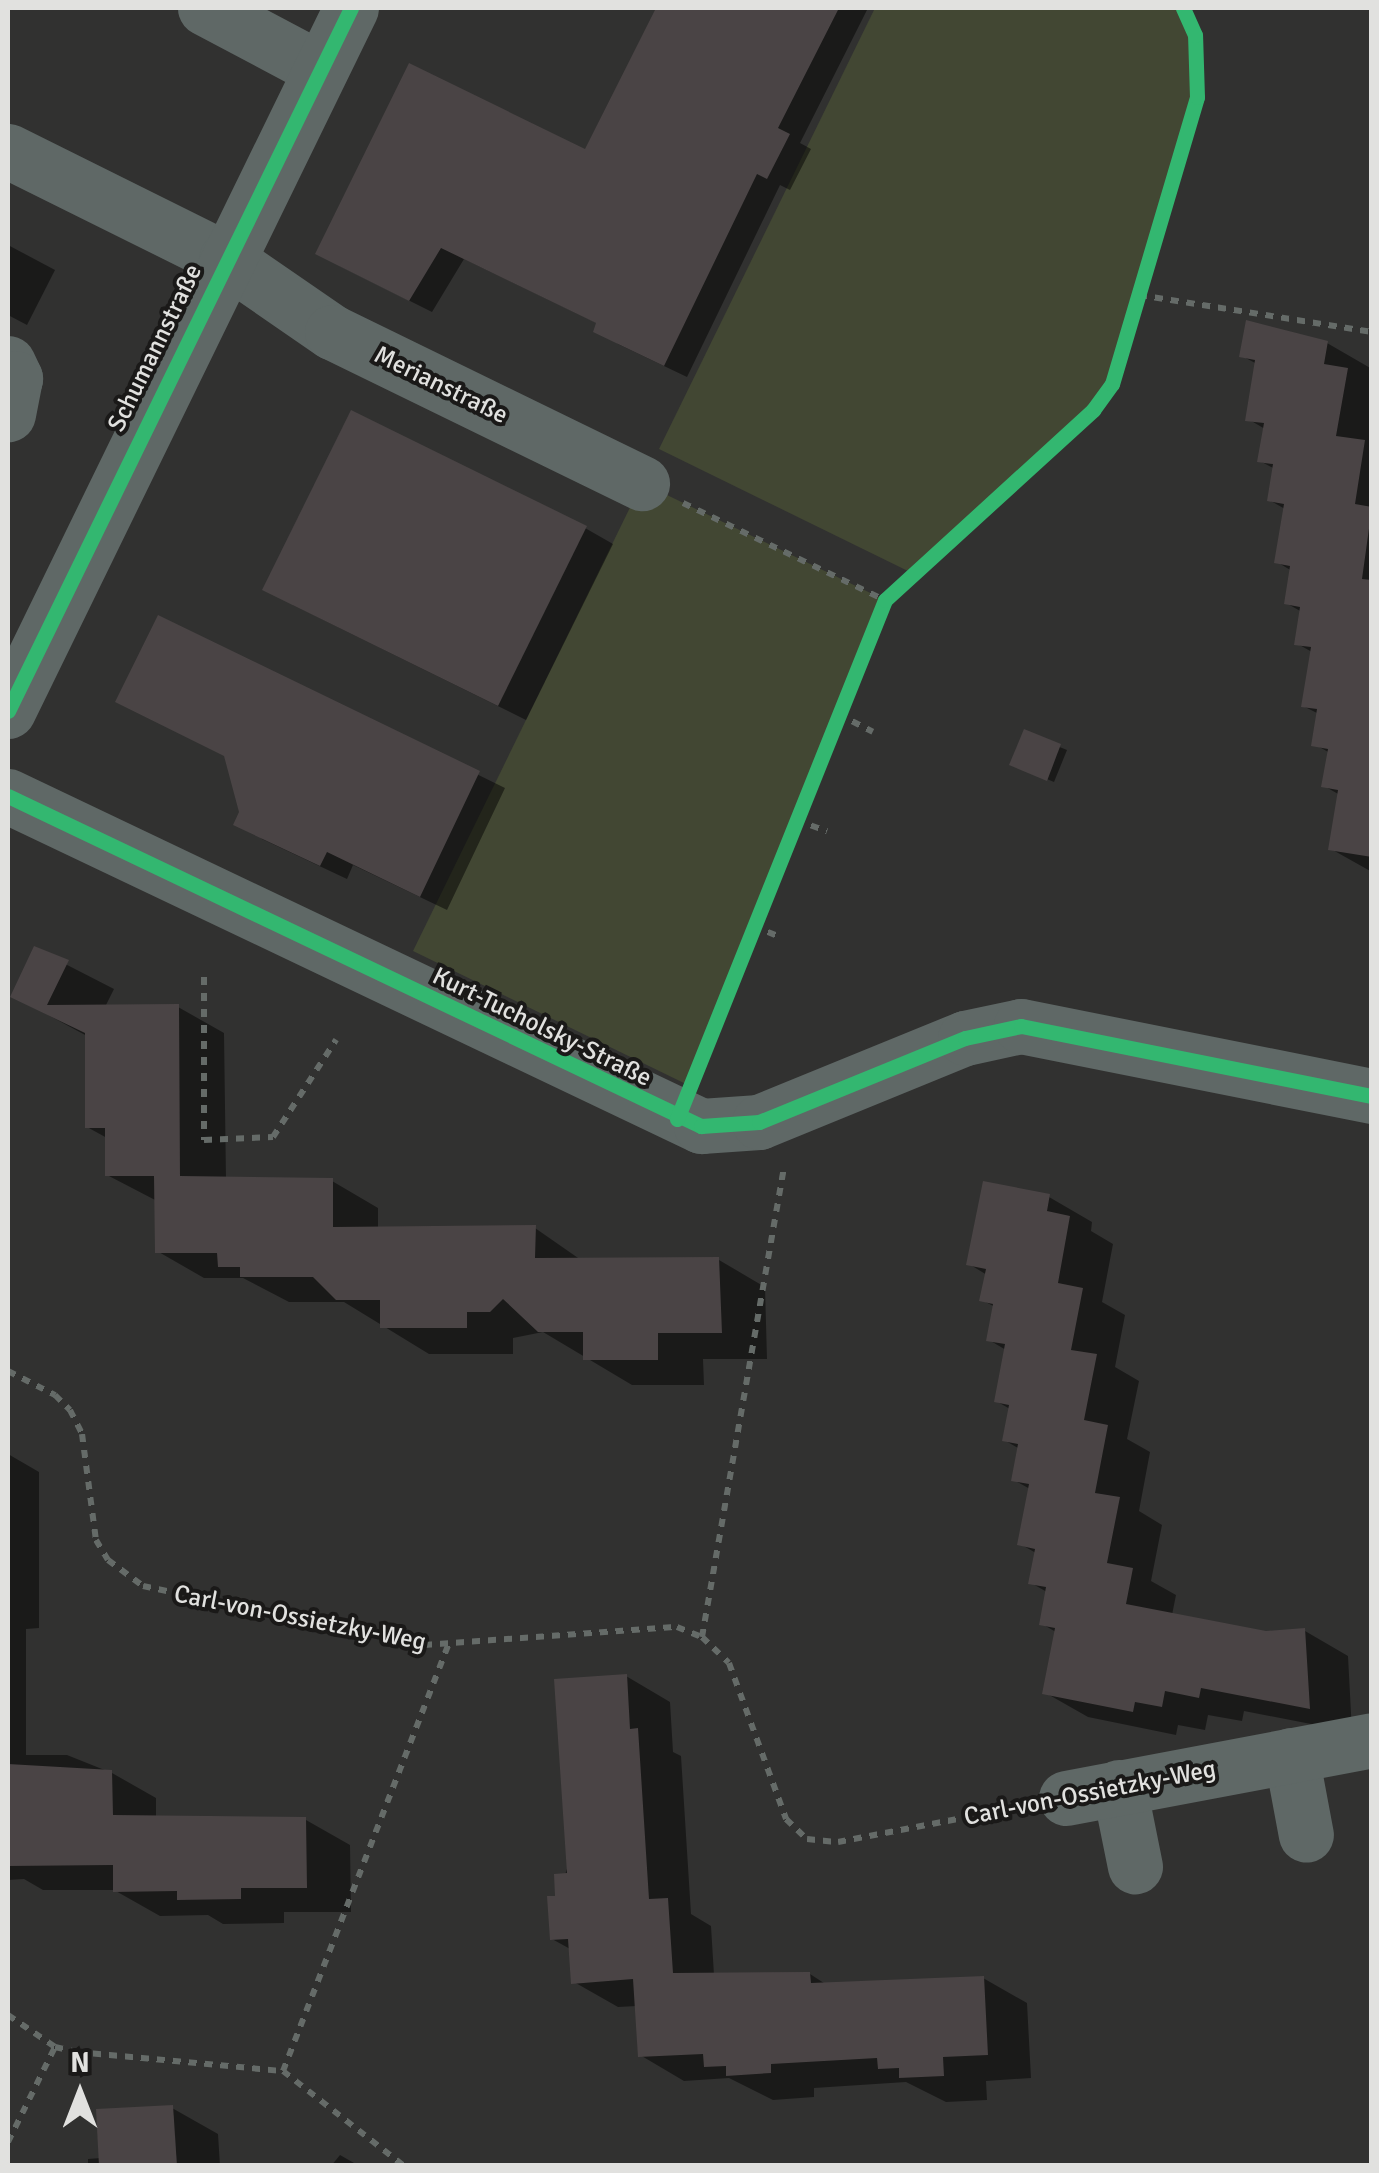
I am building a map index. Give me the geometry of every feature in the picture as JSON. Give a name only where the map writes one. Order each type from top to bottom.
[{"type":"street","points":[[205,8],[320,69]]},
{"type":"street","name":"Schumannstraße","points":[[8,711],[351,8]]},
{"type":"street","name":"Merianstraße","points":[[8,152],[226,259],[332,332],[642,483]]},
{"type":"street","points":[[8,364],[15,378],[8,414]]},
{"type":"street","name":"Kurt-Tucholsky-Straße","points":[[8,796],[676,1119],[732,1128],[793,1108],[965,1038],[1021,1026],[1372,1096]]},
{"type":"street","name":"Carl-von-Ossietzky-Weg","points":[[1066,1798],[1372,1740]]},
{"type":"street","points":[[1291,1755],[1306,1835]]},
{"type":"street","points":[[1119,1787],[1135,1866]]},
{"type":"path","points":[[1133,312],[1144,277]]},
{"type":"path","points":[[1138,294],[1372,332]]},
{"type":"path","points":[[642,483],[890,594],[874,621]]},
{"type":"path","points":[[831,732],[845,696]]},
{"type":"path","points":[[838,714],[874,732]]},
{"type":"path","points":[[789,837],[803,802]]},
{"type":"path","points":[[796,820],[827,830]]},
{"type":"path","points":[[746,944],[760,908]]},
{"type":"path","points":[[753,926],[778,936]]},
{"type":"path","points":[[204,977],[204,1140],[273,1137],[336,1040]]},
{"type":"path","points":[[702,1636],[793,1108]]},
{"type":"path","points":[[283,2071],[448,1645]]},
{"type":"path","points":[[8,2015],[55,2046],[283,2071],[404,2166]]},
{"type":"path","points":[[8,2142],[55,2046]]},
{"type":"green space","points":[[875,8],[1180,8],[1195,35],[1195,106],[1112,384],[912,573],[659,449]]},
{"type":"green space","points":[[642,483],[885,600],[690,1086],[413,951]]},
{"type":"building","points":[[656,8],[839,8],[778,128],[790,134],[767,179],[757,174],[664,366],[593,332],[596,323],[441,248],[409,301],[315,254],[409,63],[585,149]]},
{"type":"building","points":[[1246,320],[1328,341],[1324,364],[1348,368],[1336,436],[1365,440],[1355,504],[1372,507],[1362,579],[1372,580],[1372,857],[1328,850],[1338,790],[1321,787],[1328,749],[1311,746],[1317,709],[1301,707],[1311,647],[1294,645],[1300,607],[1284,604],[1290,566],[1274,563],[1284,504],[1267,501],[1273,464],[1257,462],[1264,423],[1245,421],[1255,360],[1239,357]]},
{"type":"building","points":[[351,410],[587,526],[498,706],[262,590]]},
{"type":"building","points":[[158,615],[480,771],[420,897],[327,852],[320,866],[233,825],[239,812],[224,756],[115,702]]},
{"type":"building","points":[[1024,729],[1061,744],[1047,781],[1009,765]]},
{"type":"building","points":[[34,946],[69,960],[47,1005],[179,1004],[180,1176],[333,1178],[333,1227],[536,1225],[535,1258],[719,1257],[722,1333],[658,1333],[658,1360],[583,1360],[583,1332],[538,1332],[503,1299],[490,1312],[467,1312],[467,1328],[380,1328],[380,1300],[336,1300],[313,1277],[240,1277],[240,1267],[218,1267],[217,1253],[155,1253],[154,1176],[105,1176],[105,1128],[85,1128],[85,1033],[10,997]]},
{"type":"building","points":[[983,1181],[1050,1194],[1047,1211],[1070,1216],[1058,1283],[1083,1288],[1071,1350],[1097,1354],[1084,1420],[1108,1425],[1095,1493],[1120,1497],[1107,1563],[1133,1568],[1126,1604],[1266,1631],[1305,1628],[1310,1709],[1201,1688],[1199,1698],[1165,1691],[1162,1707],[1135,1702],[1133,1712],[1042,1694],[1055,1628],[1039,1625],[1046,1587],[1028,1584],[1035,1549],[1017,1545],[1029,1484],[1011,1481],[1018,1444],[1002,1441],[1009,1405],[994,1402],[1005,1344],[986,1341],[993,1304],[979,1301],[986,1269],[966,1265]]},
{"type":"building","points":[[627,1674],[630,1729],[638,1728],[649,1899],[668,1898],[673,1973],[810,1972],[811,1983],[984,1976],[988,2055],[943,2057],[944,2076],[899,2078],[899,2068],[878,2069],[877,2058],[771,2064],[771,2073],[726,2076],[726,2066],[704,2067],[703,2054],[638,2057],[633,1979],[571,1984],[568,1939],[550,1940],[547,1896],[555,1896],[554,1874],[567,1873],[554,1679]]},
{"type":"building","points":[[8,1764],[112,1770],[113,1815],[306,1817],[307,1888],[241,1888],[241,1899],[177,1900],[177,1891],[113,1892],[113,1865],[8,1866]]},
{"type":"building","points":[[173,2105],[177,2166],[99,2166],[96,2109]]},
{"type":"cycle path","points":[[8,711],[351,8]]},
{"type":"cycle path","points":[[677,1119],[885,600],[1093,410],[1112,384],[1197,97],[1195,35],[1183,8]]},
{"type":"cycle path","points":[[8,796],[701,1126],[759,1122],[965,1038],[1021,1026],[1372,1096]]}]
